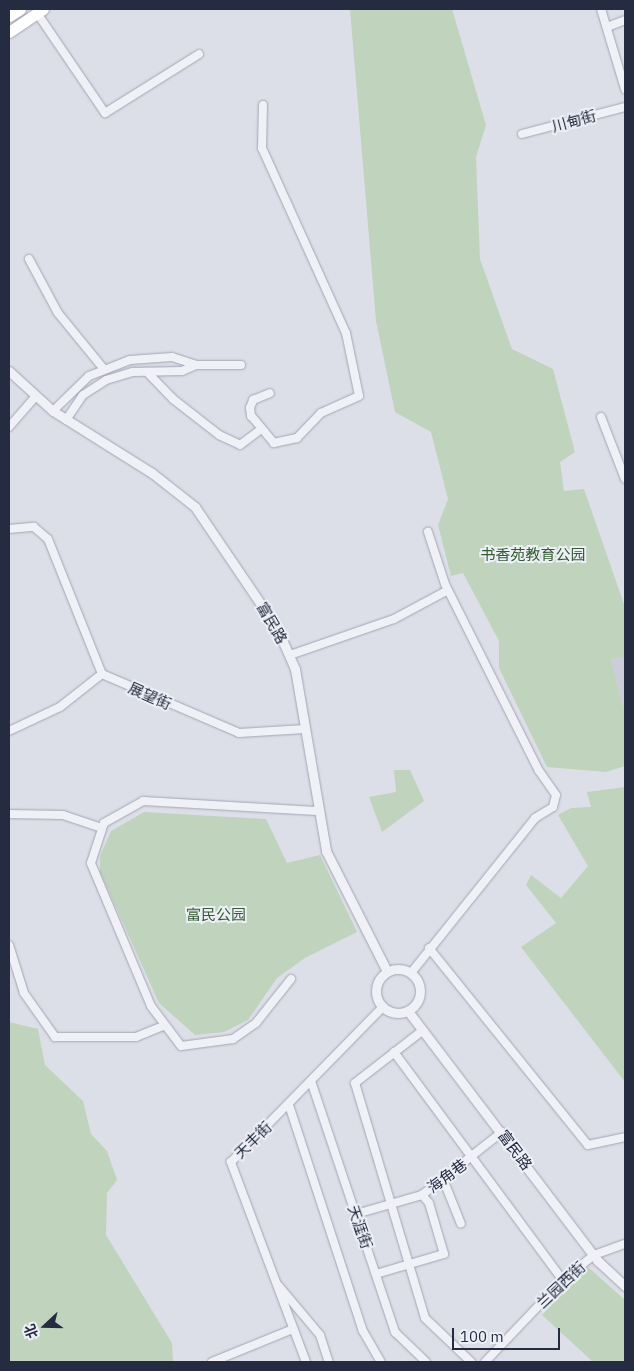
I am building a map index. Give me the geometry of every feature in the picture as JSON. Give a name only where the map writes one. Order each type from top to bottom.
[{"type":"main road","points":[[9,16],[20,9]]},
{"type":"main road","points":[[9,32],[40,11]]},
{"type":"street","points":[[600,9],[607,26],[625,89]]},
{"type":"street","points":[[40,11],[105,113],[199,54]]},
{"type":"street","points":[[607,26],[625,20]]},
{"type":"street","points":[[263,105],[262,148],[346,333],[359,396],[321,413],[297,438],[286,442],[274,443],[261,429],[250,408],[253,400],[270,393]]},
{"type":"street","name":"川甸街","points":[[522,134],[625,107]]},
{"type":"street","points":[[29,259],[58,313],[103,368]]},
{"type":"street","points":[[53,411],[70,391],[103,368],[172,357],[196,365],[241,365]]},
{"type":"street","points":[[66,420],[96,385],[147,372],[182,371],[196,365]]},
{"type":"street","name":"富民路","points":[[9,371],[35,397],[53,411],[152,473],[196,507],[210,524],[290,654],[305,729],[317,810],[331,866],[388,971]]},
{"type":"street","points":[[147,372],[173,399],[219,435],[240,445],[261,429]]},
{"type":"street","points":[[9,427],[35,397]]},
{"type":"street","points":[[601,417],[625,479]]},
{"type":"street","points":[[9,529],[34,527],[48,538],[102,674],[60,707],[9,731]]},
{"type":"street","points":[[412,973],[429,948],[535,818],[553,807],[556,795],[539,771],[448,590],[428,532]]},
{"type":"street","points":[[290,654],[394,619],[448,590]]},
{"type":"street","name":"展望街","points":[[102,674],[239,733],[305,729]]},
{"type":"street","points":[[291,979],[256,1023],[232,1039],[181,1046],[152,1006],[91,863],[102,828],[143,801],[317,810]]},
{"type":"street","points":[[9,814],[63,815],[102,828]]},
{"type":"street","points":[[9,945],[24,993],[55,1037],[136,1037],[165,1025]]},
{"type":"street","points":[[429,948],[588,1145],[625,1137]]},
{"type":"street","points":[[400,968],[412,973],[420,991],[408,1011],[396,1013],[383,1007],[376,988],[388,971],[400,968]]},
{"type":"street","name":"天丰街","points":[[306,1362],[231,1162],[289,1105],[383,1007]]},
{"type":"street","name":"富民路","points":[[408,1011],[594,1255],[625,1286]]},
{"type":"street","points":[[422,1031],[355,1083],[425,1318],[471,1362]]},
{"type":"street","points":[[394,1052],[563,1280]]},
{"type":"street","name":"天涯街","points":[[311,1081],[395,1332],[426,1362]]},
{"type":"street","points":[[289,1105],[363,1332],[381,1362]]},
{"type":"street","name":"海角巷","points":[[356,1214],[422,1195],[472,1158],[502,1132]]},
{"type":"street","points":[[444,1179],[461,1224]]},
{"type":"street","points":[[376,1274],[444,1254],[429,1203],[422,1195]]},
{"type":"street","name":"兰园西街","points":[[485,1362],[563,1280],[594,1255],[625,1244]]},
{"type":"street","points":[[276,1284],[320,1335],[329,1362]]},
{"type":"street","points":[[212,1362],[293,1329]]},
{"type":"shaded area","points":[[625,658],[625,714],[611,659]]},
{"type":"green space","name":"书香苑教育公园","points":[[350,9],[452,9],[486,125],[476,157],[480,259],[512,349],[553,369],[575,452],[560,462],[564,491],[584,489],[625,607],[625,658],[611,659],[625,714],[625,766],[606,772],[547,767],[499,668],[499,641],[463,573],[451,576],[438,525],[448,499],[431,432],[395,412],[376,321]]},
{"type":"green space","points":[[394,770],[410,770],[424,801],[382,832],[369,797],[396,792]]},
{"type":"green space","points":[[625,787],[625,1082],[521,947],[556,923],[526,885],[531,875],[561,898],[588,866],[558,815],[571,808],[591,807],[587,792]]},
{"type":"green space","name":"富民公园","points":[[144,812],[266,819],[287,863],[320,855],[357,932],[305,958],[277,978],[248,1020],[224,1032],[195,1035],[159,1003],[100,872],[100,856],[111,831]]},
{"type":"green space","points":[[9,1022],[38,1029],[45,1065],[83,1101],[91,1134],[107,1151],[117,1180],[107,1193],[106,1235],[172,1343],[173,1362],[9,1362]]},
{"type":"green space","points":[[588,1267],[625,1300],[625,1362],[593,1362],[542,1315]]}]
